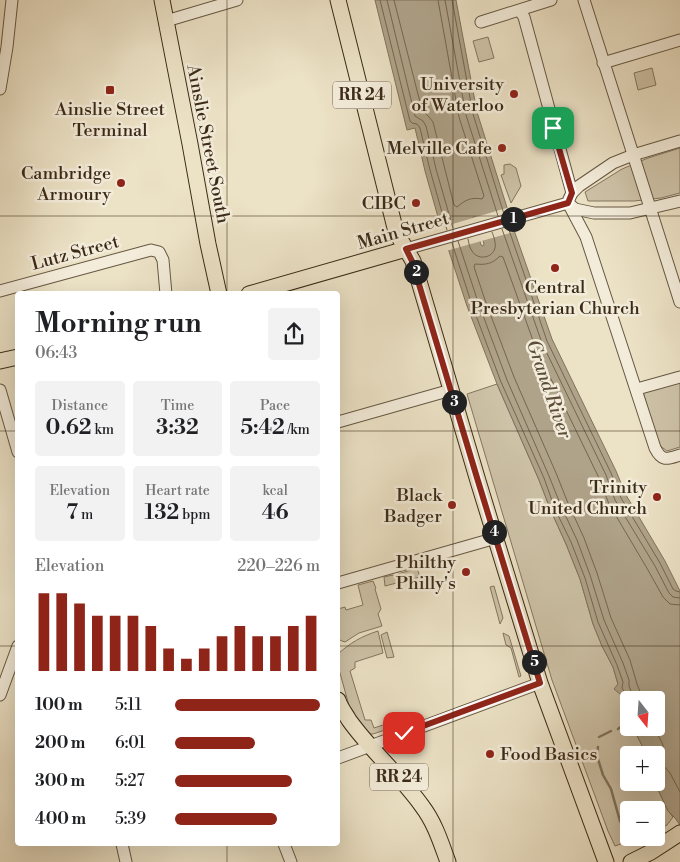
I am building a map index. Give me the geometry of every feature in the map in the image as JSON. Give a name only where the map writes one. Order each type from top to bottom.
[{"type":"main road","name":"Ainslie Street South","points":[[162,0],[208,244],[219,291]]},
{"type":"main road","name":"RR 24","points":[[338,0],[396,232],[412,261],[540,683],[606,862]]},
{"type":"main road","name":"Main Street","points":[[259,291],[406,249]]},
{"type":"main road","points":[[0,361],[15,358]]},
{"type":"main road","name":"RR 24","points":[[340,706],[370,746],[397,774],[423,806],[433,823],[448,862]]},
{"type":"main road","points":[[632,862],[678,835]]},
{"type":"street","points":[[0,89],[8,47],[12,0]]},
{"type":"street","points":[[166,21],[237,0]]},
{"type":"street","points":[[481,22],[551,0]]},
{"type":"street","points":[[584,0],[680,302]]},
{"type":"street","points":[[520,10],[524,18],[570,198],[586,237],[656,448],[659,455],[665,458],[680,455]]},
{"type":"street","points":[[604,62],[680,40]]},
{"type":"street","points":[[570,198],[579,186],[613,163],[680,141]]},
{"type":"street","points":[[570,198],[575,209],[594,213],[630,213],[680,201]]},
{"type":"street","name":"Main Street","points":[[406,249],[517,218],[570,198]]},
{"type":"street","name":"Lutz Street","points":[[0,291],[151,250],[158,252],[163,260],[166,291]]},
{"type":"street","points":[[637,389],[680,377]]},
{"type":"street","points":[[0,390],[15,442]]},
{"type":"street","points":[[340,421],[451,390]]},
{"type":"street","points":[[340,582],[496,538]]},
{"type":"street","points":[[0,695],[15,654]]},
{"type":"street","points":[[340,757],[540,683]]},
{"type":"street","points":[[122,846],[126,862]]},
{"type":"street","points":[[285,846],[291,862]]},
{"type":"shaded area","points":[[488,37],[494,58],[479,62],[473,41]]},
{"type":"shaded area","points":[[652,68],[656,85],[638,90],[634,73]]},
{"type":"shaded area","points":[[680,148],[680,193],[661,198],[634,201],[588,201],[585,192],[622,169]]},
{"type":"shaded area","points":[[510,164],[516,168],[521,186],[511,203],[501,175],[504,174],[504,165]]},
{"type":"shaded area","points":[[680,382],[680,447],[667,451],[659,445],[643,392]]},
{"type":"shaded area","points":[[497,384],[580,579],[593,624],[613,667],[618,684],[617,690],[620,694],[620,736],[637,736],[642,746],[620,746],[620,791],[659,791],[663,801],[620,801],[620,844],[615,846],[552,680],[467,394]]},
{"type":"shaded area","points":[[417,568],[420,577],[385,586],[384,577],[398,575]]},
{"type":"shaded area","points":[[373,581],[381,609],[378,614],[382,626],[359,633],[345,642],[340,640],[340,608],[345,607],[346,610],[363,605],[358,585]]},
{"type":"shaded area","points":[[494,586],[503,618],[500,624],[490,587]]},
{"type":"shaded area","points":[[378,631],[383,653],[355,662],[355,668],[350,671],[365,720],[371,720],[374,728],[392,722],[391,715],[395,722],[394,727],[373,734],[366,730],[350,709],[340,673],[340,652],[367,635]]},
{"type":"shaded area","points":[[387,632],[394,657],[387,658],[381,635]]},
{"type":"shaded area","points":[[503,633],[509,636],[521,676],[519,677],[511,648],[506,645]]},
{"type":"shaded area","points":[[665,805],[673,817],[665,826]]},
{"type":"water","name":"Grand River","points":[[375,0],[456,0],[477,112],[515,233],[552,339],[626,495],[665,561],[680,591],[680,825],[668,811],[659,791],[665,791],[665,746],[642,746],[637,736],[665,736],[665,691],[620,691],[620,694],[614,689],[618,684],[613,667],[593,624],[580,579],[497,384],[467,306],[440,224],[415,128],[407,130]],"holes":[[[473,217],[476,217],[483,246],[481,245]]]},
{"type":"pier","points":[[510,207],[517,231],[446,251],[439,228]]},
{"type":"waterway","points":[[599,737],[611,731]]},
{"type":"waterway","points":[[598,747],[597,756],[603,775],[611,789],[620,821]]},
{"type":"place","name":"Ainslie Street Terminal","points":[[110,90]]},
{"type":"place","name":"University of Waterloo","points":[[514,94]]},
{"type":"place","name":"Melville Cafe","points":[[502,148]]},
{"type":"place","name":"Cambridge Armoury","points":[[121,183]]},
{"type":"place","name":"CIBC","points":[[416,203]]},
{"type":"place","name":"Central Presbyterian Church","points":[[555,268]]},
{"type":"place","name":"Trinity United Church","points":[[657,497]]},
{"type":"place","name":"Black Badger","points":[[452,505]]},
{"type":"place","name":"Philthy Philly's","points":[[466,572]]},
{"type":"place","name":"Food Basics","points":[[490,754]]},
{"type":"route","points":[[404,733],[540,683],[412,261],[406,249],[568,203],[572,193],[553,128]]}]
